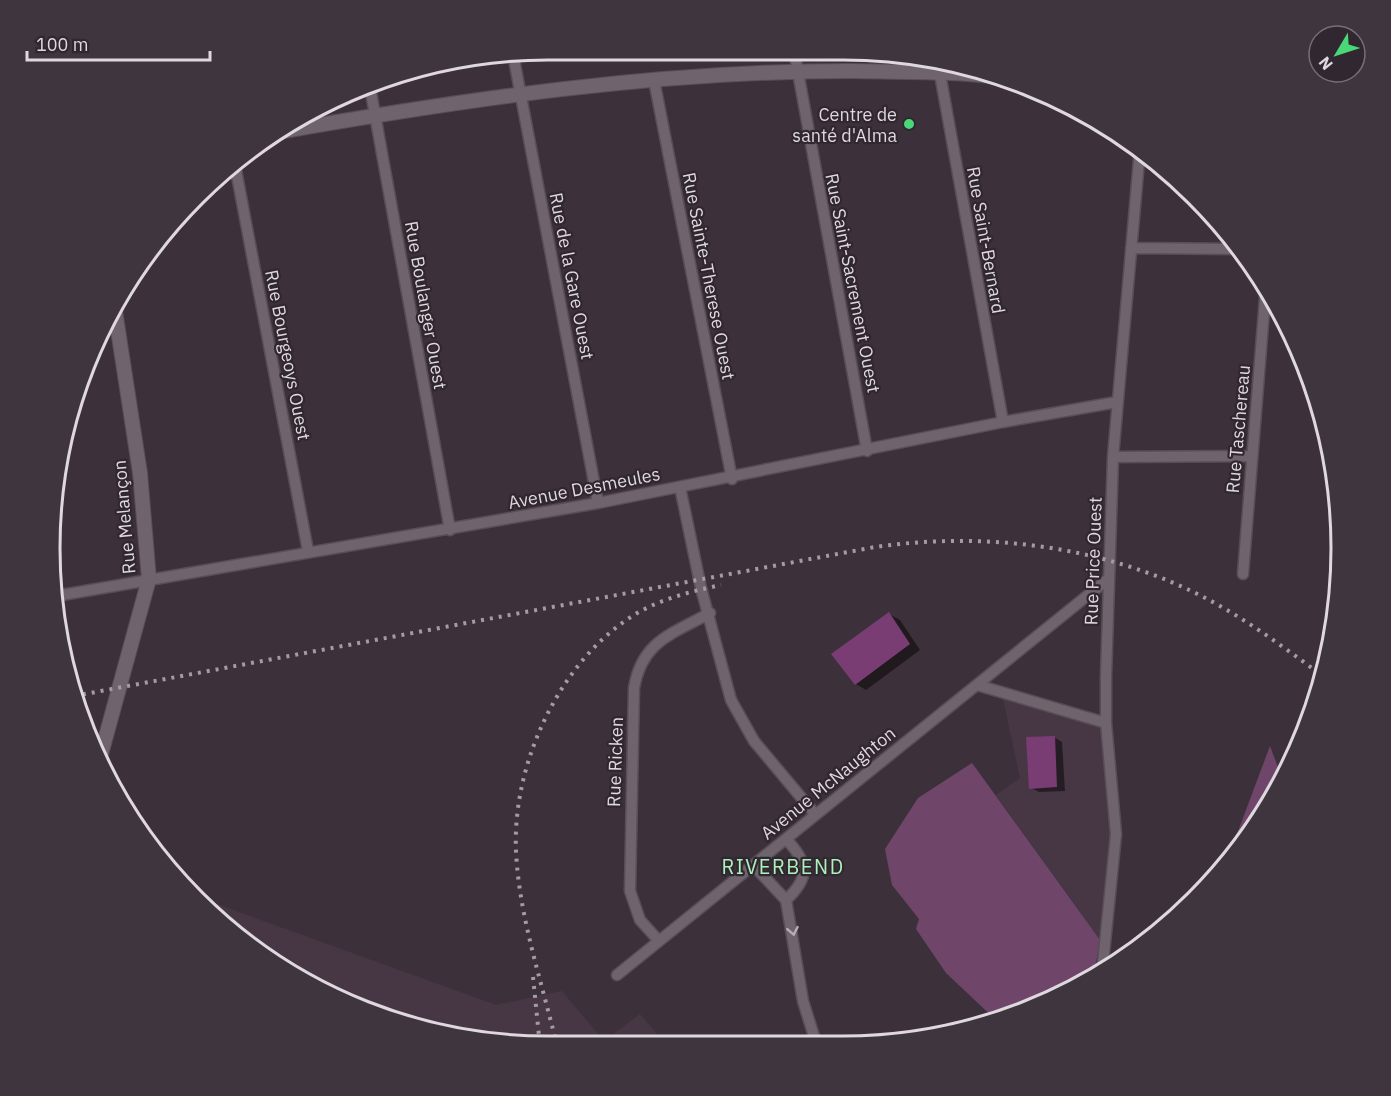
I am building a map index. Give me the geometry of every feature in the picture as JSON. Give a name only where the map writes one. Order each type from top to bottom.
[{"type":"street","name":"Rue Saint-Sacrement Ouest","points":[[795,60],[867,451]]},
{"type":"street","name":"Rue de la Gare Ouest","points":[[514,61],[598,504]]},
{"type":"street","points":[[299,128],[520,92],[796,71],[928,67]]},
{"type":"street","name":"Rue Saint-Bernard","points":[[939,69],[1003,422]]},
{"type":"street","name":"Rue Sainte-Therese Ouest","points":[[654,80],[732,479]]},
{"type":"street","name":"Rue Boulanger Ouest","points":[[371,93],[450,530]]},
{"type":"street","name":"Rue Price Ouest","points":[[1102,961],[1116,834],[1107,723],[1108,579],[1113,457],[1139,160]]},
{"type":"street","name":"Rue Bourgeoys Ouest","points":[[236,173],[308,551]]},
{"type":"street","points":[[1131,248],[1228,249]]},
{"type":"street","name":"Rue Taschereau","points":[[1243,574],[1265,302]]},
{"type":"street","name":"Rue Melançon","points":[[103,748],[149,579],[140,473],[116,320]]},
{"type":"street","name":"Avenue Desmeules","points":[[62,595],[308,551],[450,530],[598,504],[732,479],[1003,422],[1117,402]]},
{"type":"street","points":[[1113,457],[1252,456]]},
{"type":"street","points":[[680,487],[701,588],[710,613],[731,700],[754,741],[815,814]]},
{"type":"street","name":"Avenue McNaughton","points":[[616,975],[1108,579]]},
{"type":"street","name":"Rue Ricken","points":[[659,941],[640,920],[630,891],[634,688],[637,670],[646,653],[658,641],[710,613]]},
{"type":"street","points":[[977,685],[1107,723]]},
{"type":"street","points":[[786,839],[801,858],[805,875],[799,889],[786,900]]},
{"type":"street","points":[[754,866],[786,900],[803,1001],[814,1036]]},
{"type":"shaded area","points":[[1002,694],[1103,726],[1111,835],[1100,940],[996,795],[1020,778]]},
{"type":"shaded area","points":[[1270,746],[1278,769],[1236,837]]},
{"type":"shaded area","points":[[972,763],[1100,940],[1095,966],[1030,999],[989,1013],[946,973],[916,929],[919,919],[892,885],[885,849],[918,798]]},
{"type":"shaded area","points":[[213,903],[496,1005],[562,991],[600,1036],[516,1035],[453,1027],[391,1010],[332,986],[277,954]]},
{"type":"shaded area","points":[[640,1014],[659,1036],[611,1036]]},
{"type":"building","points":[[889,612],[910,644],[855,685],[831,654]]},
{"type":"building","points":[[1055,736],[1057,787],[1029,789],[1026,737]]},
{"type":"railway","points":[[83,694],[875,547],[920,542],[965,541],[1011,543],[1056,549],[1101,558],[1144,572],[1187,589],[1227,610],[1315,670]]},
{"type":"railway","points":[[554,1036],[526,925],[516,851],[517,817],[523,783],[533,749],[547,715],[565,684],[586,656],[611,632],[639,612],[658,603],[689,592],[721,585]]},
{"type":"railway","points":[[533,977],[539,1036]]},
{"type":"place","name":"Centre de santé d'Alma","points":[[909,124]]},
{"type":"district","name":"RIVERBEND","points":[[783,866]]}]
